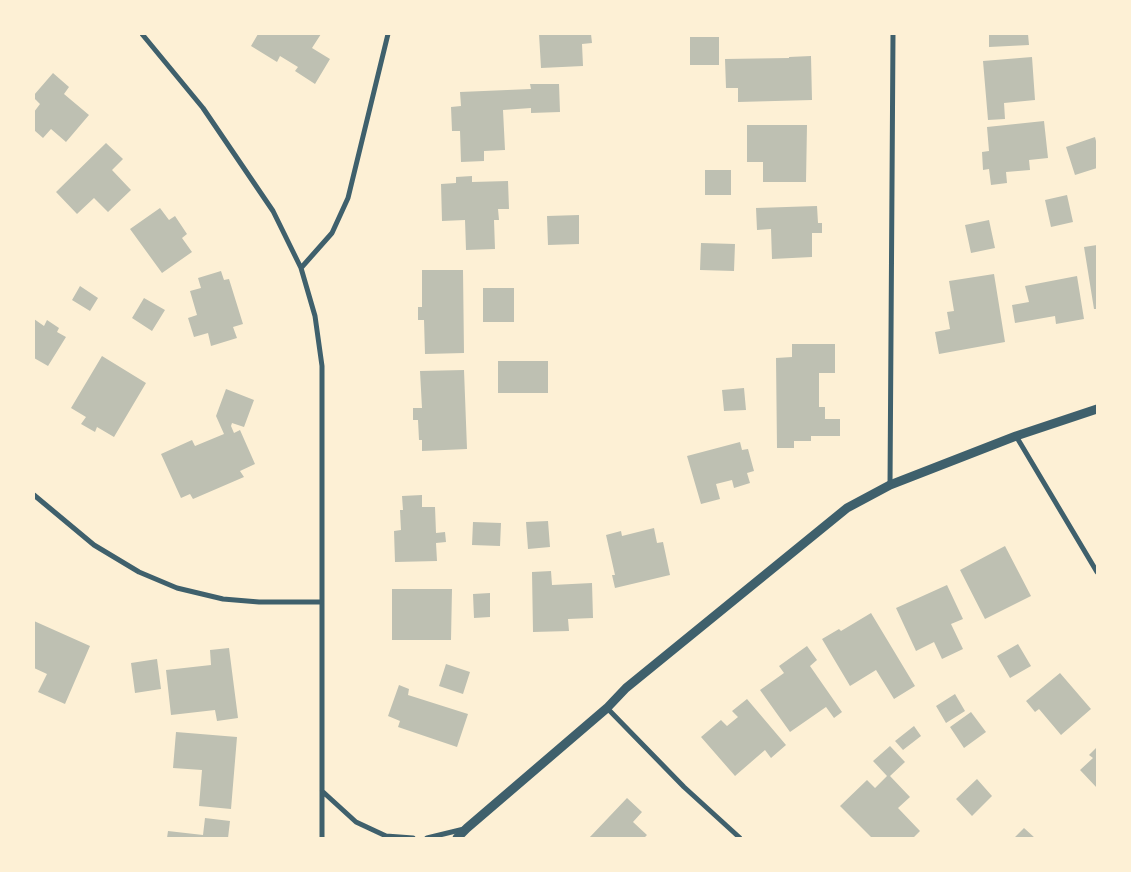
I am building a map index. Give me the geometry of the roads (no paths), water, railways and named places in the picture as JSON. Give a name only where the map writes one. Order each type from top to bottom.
[{"type":"street","points":[[142,34],[203,108],[273,211],[301,268],[315,316],[322,366],[322,838]]},
{"type":"street","points":[[301,268],[332,233],[348,198],[388,34]]},
{"type":"street","points":[[890,486],[893,34]]},
{"type":"street","points":[[457,838],[466,828],[608,708],[626,688],[847,508],[890,486],[1016,436],[1097,409]]},
{"type":"street","points":[[1016,436],[1097,572]]},
{"type":"street","points":[[34,495],[94,545],[139,572],[177,588],[223,599],[241,601],[322,602]]},
{"type":"street","points":[[608,708],[684,787],[740,838]]},
{"type":"street","points":[[322,791],[356,822],[386,836],[414,838]]},
{"type":"street","points":[[427,838],[466,828]]}]
